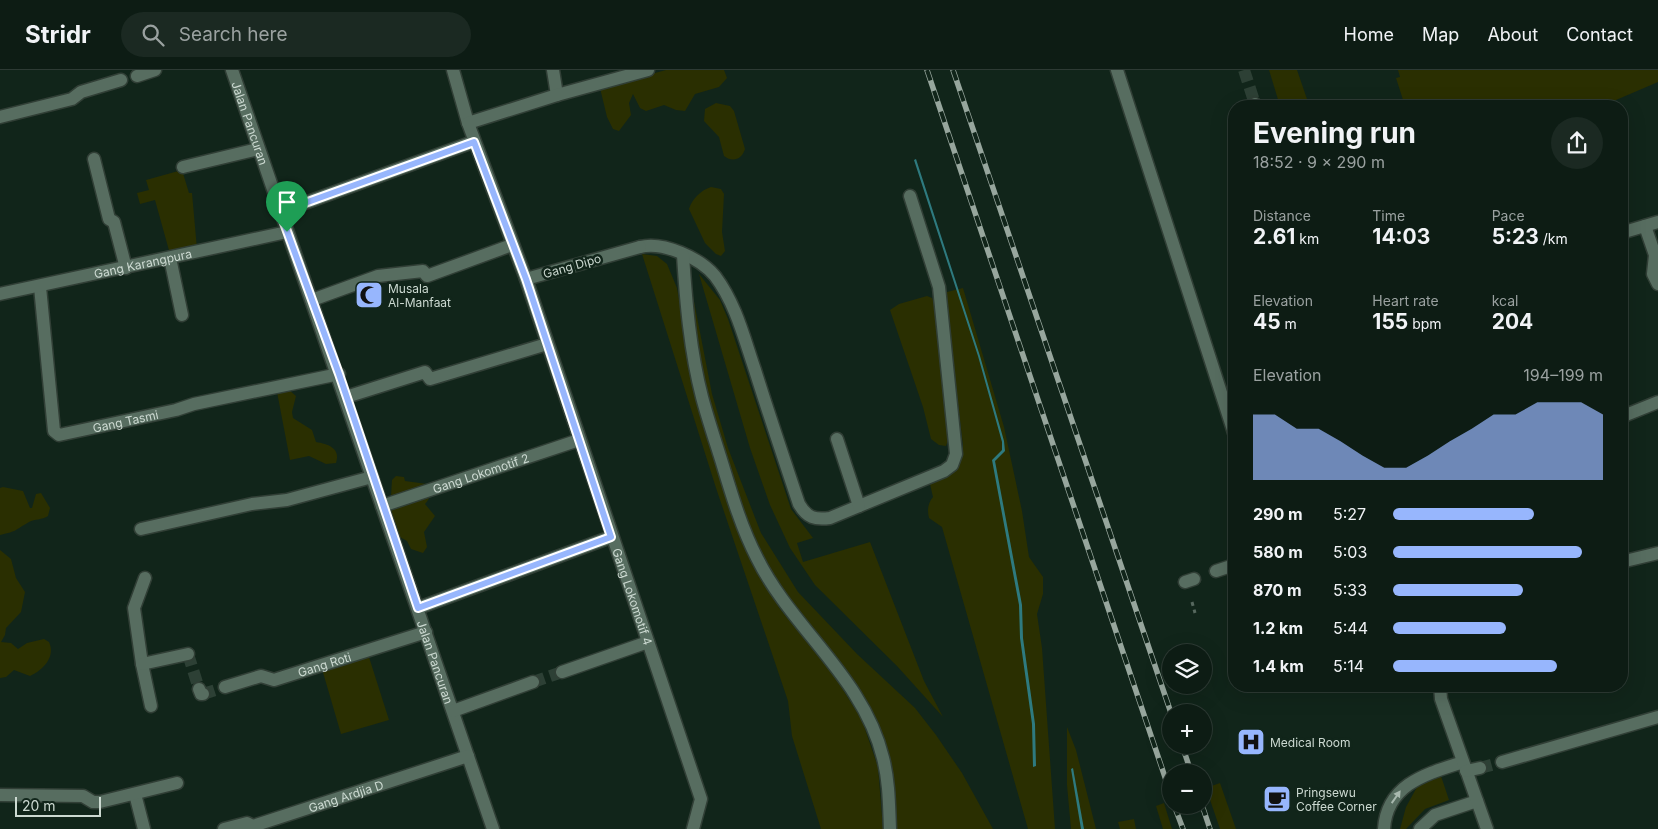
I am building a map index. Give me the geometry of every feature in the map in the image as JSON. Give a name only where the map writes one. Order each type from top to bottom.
[{"type":"street","points":[[136,76],[155,70]]},
{"type":"street","name":"Jalan Pancuran","points":[[232,70],[287,232],[339,374],[372,477],[493,829]]},
{"type":"street","name":"Gang Dipo","points":[[453,70],[474,142],[526,279],[640,247],[655,246],[683,255]]},
{"type":"street","points":[[553,70],[557,95]]},
{"type":"street","points":[[468,124],[557,95],[648,70]]},
{"type":"street","points":[[1117,70],[1228,414]]},
{"type":"street","points":[[0,117],[72,99],[81,92],[121,80]]},
{"type":"street","points":[[280,212],[474,142]]},
{"type":"street","points":[[183,167],[258,148]]},
{"type":"street","points":[[94,160],[109,219],[114,222],[126,268]]},
{"type":"street","points":[[683,255],[704,266],[714,275],[733,306],[803,511],[819,520],[830,518],[944,471],[952,465],[956,454],[940,288],[910,196]]},
{"type":"street","points":[[1628,231],[1652,224],[1656,255],[1653,274],[1658,284]]},
{"type":"street","name":"Gang Karangpura","points":[[0,294],[40,287],[287,232]]},
{"type":"street","points":[[312,300],[378,276],[422,271],[427,276],[512,245]]},
{"type":"street","points":[[683,255],[687,310],[702,396],[733,499],[757,558],[779,595],[843,677],[860,702],[883,758],[889,795],[890,829]]},
{"type":"street","points":[[170,258],[182,315]]},
{"type":"street","name":"Gang Lokomotif 4","points":[[526,279],[611,537],[701,799],[694,829]]},
{"type":"street","name":"Gang Tasmi","points":[[40,287],[54,431],[59,435],[176,410],[194,404],[339,374]]},
{"type":"street","points":[[346,396],[425,372],[430,379],[547,344]]},
{"type":"street","points":[[1628,415],[1658,402]]},
{"type":"street","points":[[836,439],[859,506]]},
{"type":"street","name":"Gang Lokomotif 2","points":[[382,506],[579,440]]},
{"type":"street","points":[[140,529],[252,504],[287,500],[372,477]]},
{"type":"street","points":[[418,608],[611,537]]},
{"type":"street","points":[[1628,560],[1658,553]]},
{"type":"street","points":[[1216,571],[1228,567]]},
{"type":"street","points":[[145,578],[134,608],[142,664],[151,706]]},
{"type":"street","name":"Gang Roti","points":[[225,687],[261,676],[274,680],[426,632]]},
{"type":"street","points":[[562,672],[648,642]]},
{"type":"street","points":[[142,664],[188,654]]},
{"type":"street","points":[[453,711],[533,682]]},
{"type":"street","points":[[1440,692],[1441,699],[1487,829]]},
{"type":"street","points":[[1502,762],[1658,718]]},
{"type":"street","name":"Gang Ardjia D","points":[[224,829],[247,823],[254,828],[468,756]]},
{"type":"street","points":[[1384,829],[1389,808],[1405,785],[1422,776],[1465,767],[1480,768]]},
{"type":"street","points":[[0,795],[83,796],[93,802],[100,802],[177,783]]},
{"type":"street","points":[[135,794],[144,829]]},
{"type":"street","points":[[1420,829],[1435,815],[1477,801]]},
{"type":"green space","points":[[666,70],[724,70],[727,78],[719,87],[695,94],[685,111],[676,110],[664,105],[646,111],[640,108],[633,94],[629,103],[631,115],[619,131],[613,129],[607,117],[600,88]]},
{"type":"green space","points":[[1269,70],[1297,70],[1307,100],[1278,100]]},
{"type":"green space","points":[[1398,70],[1658,70],[1658,82],[1616,100],[1403,100],[1396,78],[1400,77]]},
{"type":"green space","points":[[716,103],[730,106],[734,111],[745,149],[737,159],[724,156],[719,137],[704,121],[705,109]]},
{"type":"green space","points":[[182,170],[189,193],[192,193],[197,249],[170,254],[155,200],[140,204],[137,193],[149,190],[146,180]]},
{"type":"green space","points":[[711,187],[721,189],[724,194],[722,232],[725,251],[721,256],[716,254],[705,243],[689,209],[697,195]]},
{"type":"green space","points":[[642,254],[657,256],[667,264],[677,288],[696,398],[706,436],[745,547],[780,609],[835,677],[862,720],[878,767],[883,829],[821,829],[792,736],[788,701],[716,488]]},
{"type":"green space","points":[[699,274],[720,300],[791,509],[813,538],[797,543],[803,562],[870,542],[924,681],[943,717],[897,666],[815,585],[790,548],[770,505],[750,448]]},
{"type":"green space","points":[[691,286],[712,394],[728,448],[761,533],[798,592],[857,654],[915,708],[962,773],[993,829],[897,829],[889,755],[868,704],[851,677],[794,607],[763,558],[740,505],[707,397],[696,336]]},
{"type":"green space","points":[[963,288],[1004,427],[1022,511],[1029,557],[1043,577],[1043,594],[1037,614],[1042,648],[1055,829],[1028,829],[942,527],[929,518],[928,515],[929,504],[933,497],[930,484],[951,475],[958,467],[962,454],[963,445],[945,297],[947,292]]},
{"type":"green space","points":[[927,296],[932,298],[936,308],[948,440],[946,446],[939,445],[931,439],[923,407],[890,310],[899,304]]},
{"type":"green space","points":[[289,390],[296,396],[292,412],[293,418],[312,430],[316,442],[325,444],[335,450],[337,454],[336,463],[326,464],[309,456],[290,460],[277,392]]},
{"type":"green space","points":[[396,476],[404,477],[405,481],[427,484],[430,490],[430,497],[425,504],[435,516],[424,532],[427,547],[423,553],[411,549],[407,541],[398,536],[386,503],[391,496],[392,480]]},
{"type":"green space","points":[[0,488],[23,491],[30,508],[32,508],[36,494],[41,493],[50,508],[48,516],[31,521],[13,531],[0,535]]},
{"type":"green space","points":[[0,550],[11,559],[16,578],[25,592],[21,612],[6,628],[1,642],[11,643],[18,649],[27,643],[44,639],[49,642],[51,648],[51,653],[44,667],[30,676],[14,670],[6,677],[0,678]]},
{"type":"green space","points":[[368,654],[389,720],[341,734],[322,669]]},
{"type":"green space","points":[[1067,727],[1076,750],[1096,829],[1071,829],[1067,785]]},
{"type":"green space","points":[[1441,776],[1449,800],[1425,809],[1406,829],[1400,829],[1406,807],[1417,787]]},
{"type":"green space","points":[[1220,783],[1236,829],[1220,829],[1212,806],[1212,786]]},
{"type":"green space","points":[[1162,804],[1162,814],[1167,814],[1172,829],[1163,829],[1156,806]]},
{"type":"green space","points":[[1134,819],[1136,829],[1120,829],[1118,822]]},
{"type":"water","points":[[916,159],[980,356],[1004,441],[1005,451],[995,461],[1022,605],[1023,638],[1035,724],[1036,766],[1033,767],[1032,724],[1020,638],[1019,605],[992,460],[1002,450],[1002,442],[978,356],[914,160]]},
{"type":"water","points":[[1073,768],[1084,829],[1081,829],[1071,769]]},
{"type":"tunnel","points":[[1244,70],[1254,100]]},
{"type":"tunnel","points":[[188,654],[199,689]]},
{"type":"tunnel","points":[[533,682],[562,672]]},
{"type":"tunnel","points":[[203,694],[225,687]]},
{"type":"tunnel","points":[[1480,768],[1502,762]]},
{"type":"railway","points":[[927,70],[1162,768]]},
{"type":"railway","points":[[953,70],[1168,704]]},
{"type":"railway","points":[[1185,754],[1188,764]]},
{"type":"railway","points":[[1177,814],[1183,829]]},
{"type":"railway","points":[[1205,814],[1210,829]]},
{"type":"place","name":"Musala Al-Manfaat","points":[[369,295]]},
{"type":"place","name":"Medical Room","points":[[1251,742]]},
{"type":"place","name":"Pringsewu Coffee Corner","points":[[1277,799]]},
{"type":"route","points":[[474,142],[526,279],[611,537],[418,608],[372,477],[339,374],[287,232],[280,212],[474,142]]}]
